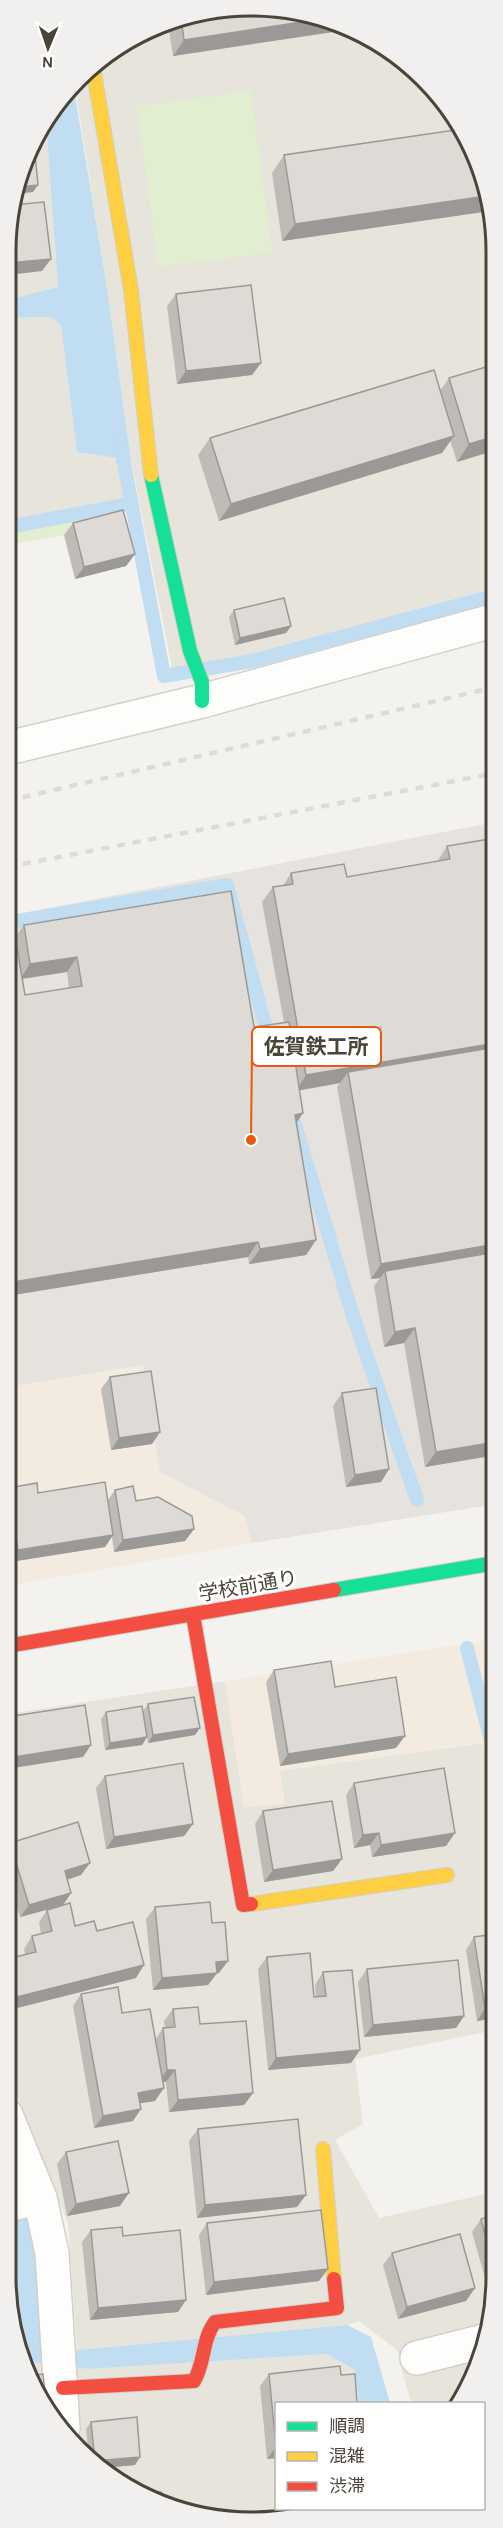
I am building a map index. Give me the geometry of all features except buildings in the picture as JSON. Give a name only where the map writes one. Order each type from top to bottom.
[{"type":"street","points":[[95,77],[131,290],[151,475],[190,651],[202,691]]},
{"type":"street","points":[[16,746],[202,691],[486,622]]},
{"type":"street","name":"学校前通り","points":[[16,1644],[486,1565]]},
{"type":"street","points":[[193,1615],[243,1905],[447,1875]]},
{"type":"street","points":[[16,2139],[40,2198],[52,2253],[62,2416]]},
{"type":"street","points":[[60,2365],[194,2381],[202,2370],[209,2328],[216,2322],[337,2308],[323,2149]]},
{"type":"street","points":[[16,2203],[40,2198]]},
{"type":"street","points":[[417,2358],[476,2343]]},
{"type":"shaded area","points":[[252,16],[297,21],[327,29],[369,48],[395,65],[418,85],[447,121],[469,162],[482,206],[486,236],[486,590],[256,656],[172,668],[131,460],[76,96],[108,65],[134,48],[176,29],[206,21]]},
{"type":"shaded area","points":[[47,136],[58,288],[16,298],[16,252],[21,206],[34,162]]},
{"type":"shaded area","points":[[50,317],[61,325],[77,452],[118,458],[124,501],[16,521],[16,318]]},
{"type":"shaded area","points":[[486,824],[486,1506],[252,1543],[245,1516],[160,1472],[143,1365],[16,1386],[16,914]]},
{"type":"shaded area","points":[[143,1365],[160,1472],[246,1516],[252,1543],[16,1584],[16,1386]]},
{"type":"shaded area","points":[[486,1640],[486,1754],[483,1742],[280,1771],[285,1804],[244,1807],[225,1681]]},
{"type":"shaded area","points":[[225,1681],[244,1807],[279,1771],[483,1743],[486,1754],[486,2032],[355,2059],[363,2124],[335,2140],[379,2218],[486,2194],[486,2292],[482,2322],[469,2366],[450,2402],[411,2402],[397,2350],[359,2321],[347,2325],[77,2350],[68,2223],[22,2111],[16,2090],[16,1713]]},
{"type":"shaded area","points":[[327,2354],[355,2370],[359,2402],[275,2402],[275,2510],[236,2511],[206,2507],[162,2494],[108,2463],[85,2443],[65,2420],[48,2394],[33,2362],[88,2369]]},
{"type":"green space","points":[[251,91],[272,253],[158,267],[137,106]]},
{"type":"green space","points":[[124,501],[124,525],[16,544],[16,521]]},
{"type":"water","points":[[75,97],[106,282],[131,460],[77,452],[61,325],[50,317],[16,318],[16,298],[58,287],[47,136]]},
{"type":"water","points":[[16,2184],[28,2217],[41,2280],[42,2344],[77,2350],[347,2325],[371,2337],[390,2402],[359,2402],[355,2370],[327,2354],[88,2369],[33,2362],[21,2322],[17,2292]]},
{"type":"waterway","points":[[120,442],[164,676],[252,661],[486,598]]},
{"type":"waterway","points":[[16,525],[130,504]]},
{"type":"waterway","points":[[16,921],[227,885],[270,1043]]},
{"type":"waterway","points":[[294,1122],[354,1319],[417,1500]]},
{"type":"waterway","points":[[467,1648],[486,1721]]},
{"type":"railway","points":[[16,799],[486,689]]},
{"type":"railway","points":[[16,865],[486,775]]},
{"type":"traffic: fast","points":[[151,475],[190,651],[202,682],[202,701]]},
{"type":"traffic: fast","points":[[334,1590],[486,1565]]},
{"type":"traffic: slow","points":[[95,77],[131,290],[151,475]]},
{"type":"traffic: slow","points":[[251,1904],[447,1875]]},
{"type":"traffic: slow","points":[[323,2149],[334,2279]]},
{"type":"traffic: jam","points":[[16,1644],[334,1590]]},
{"type":"traffic: jam","points":[[193,1615],[243,1905],[251,1904]]},
{"type":"traffic: jam","points":[[63,2388],[194,2381],[208,2336],[215,2322],[337,2308],[334,2279]]},
{"type":"place","name":"佐賀鉄工所","points":[[251,1140]]}]
